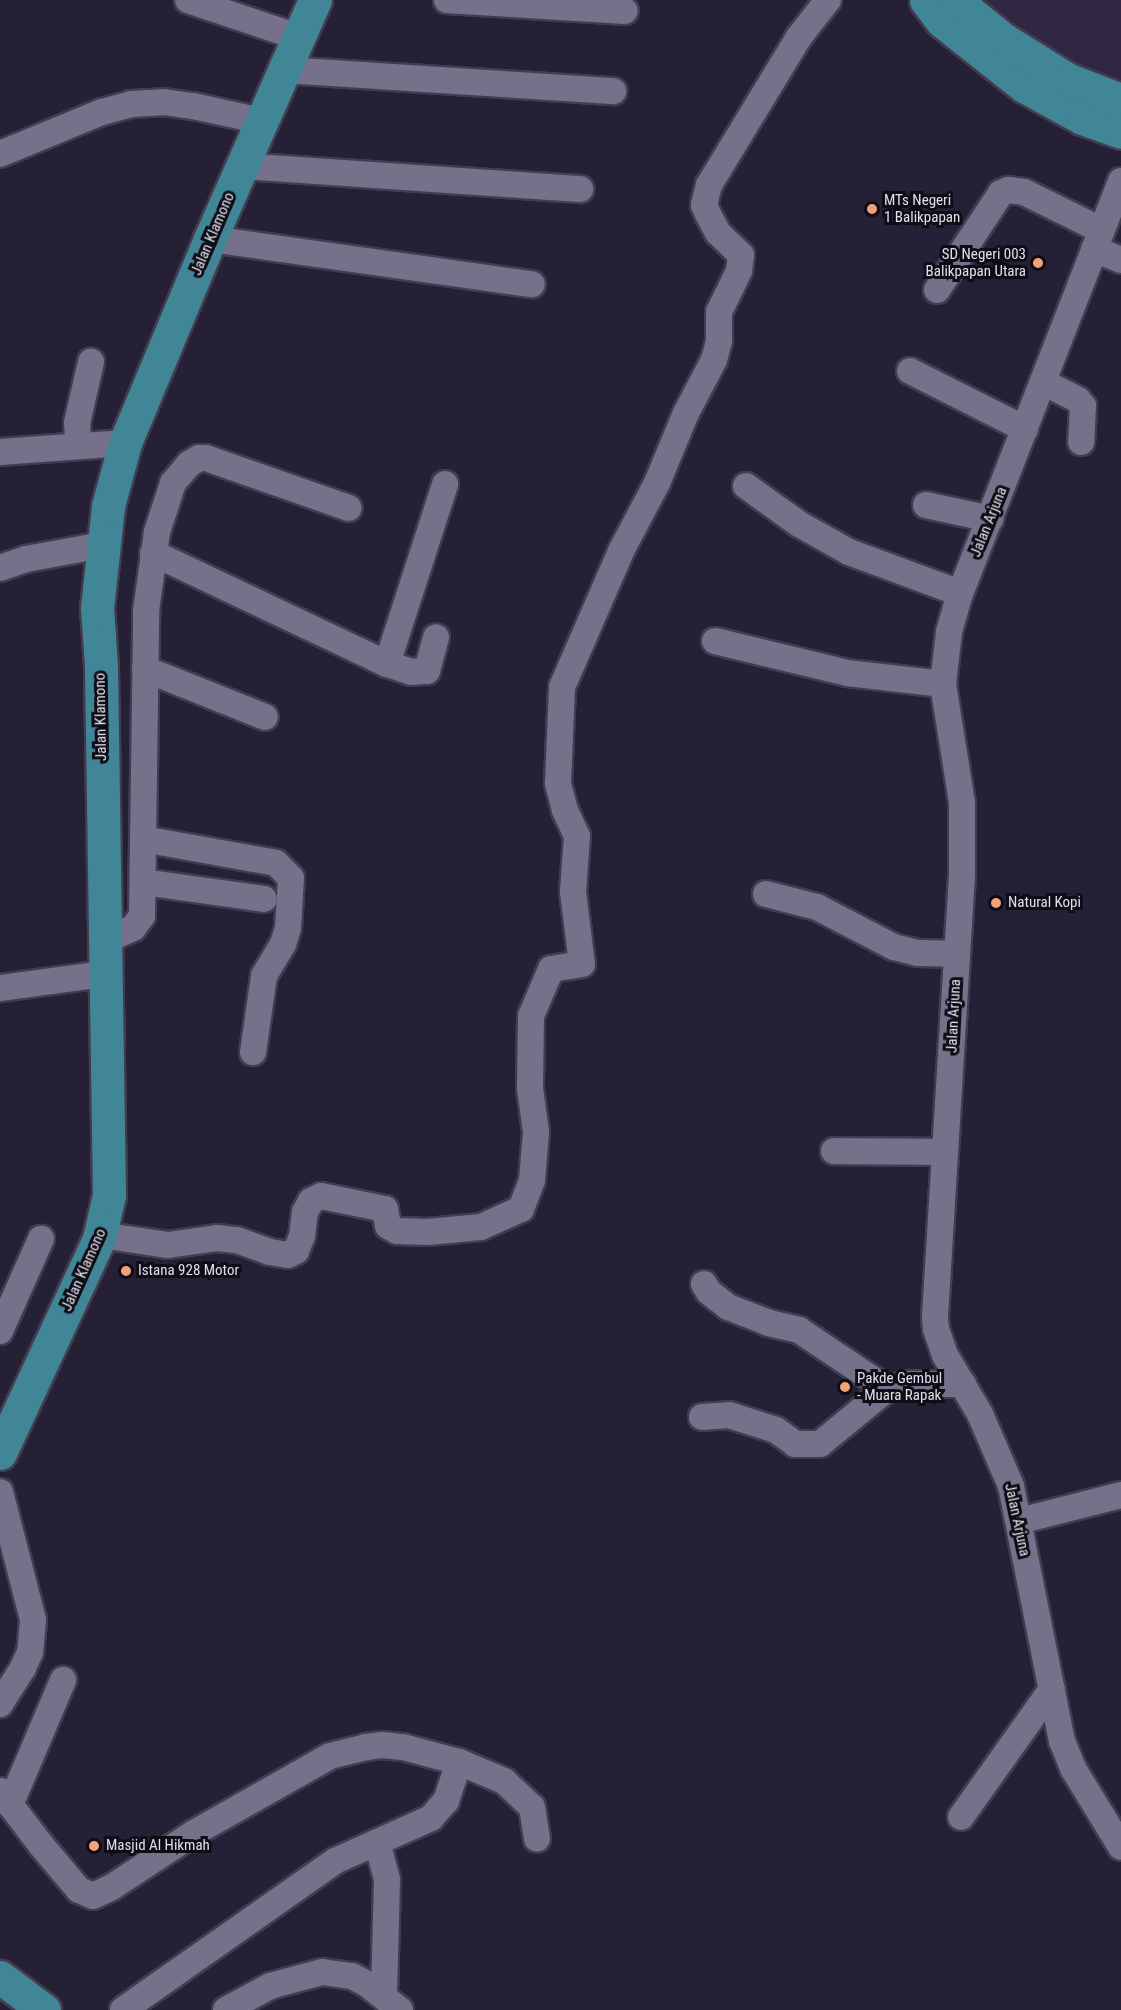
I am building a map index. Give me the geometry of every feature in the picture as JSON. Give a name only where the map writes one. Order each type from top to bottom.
[{"type":"main road","name":"Jalan Klamono","points":[[0,1453],[101,1235],[108,1202],[111,1158],[104,974],[101,666],[97,608],[108,506],[125,443],[210,239],[315,0]]},
{"type":"main road","points":[[926,0],[942,21],[1024,86],[1082,118],[1121,132]]},
{"type":"main road","points":[[955,0],[1004,39],[1067,79],[1121,99]]},
{"type":"main road","points":[[0,1977],[44,2010]]},
{"type":"street","points":[[188,0],[300,38]]},
{"type":"street","points":[[447,0],[625,10]]},
{"type":"street","points":[[101,1235],[168,1245],[218,1238],[237,1240],[270,1252],[288,1255],[296,1251],[302,1236],[305,1212],[312,1201],[321,1196],[386,1209],[388,1226],[397,1231],[428,1232],[481,1227],[521,1209],[532,1180],[536,1132],[530,1088],[531,1016],[551,969],[582,964],[573,892],[577,836],[564,810],[558,783],[562,687],[621,551],[657,483],[686,412],[714,360],[719,341],[719,312],[740,271],[741,255],[718,233],[708,214],[704,205],[709,185],[794,45],[811,19],[828,0]]},
{"type":"street","points":[[286,70],[613,92]]},
{"type":"street","points":[[0,154],[81,120],[131,104],[164,102],[262,121]]},
{"type":"street","points":[[242,166],[580,189]]},
{"type":"street","name":"Jalan Arjuna","points":[[1120,186],[952,617],[943,684],[962,803],[962,875],[944,1152],[936,1329],[945,1355],[980,1414],[1006,1473],[1019,1521],[1062,1742],[1074,1770],[1121,1847]]},
{"type":"street","points":[[936,290],[1001,193],[1008,190],[1024,192],[1101,231],[1121,260]]},
{"type":"street","points":[[210,239],[532,284]]},
{"type":"street","points":[[78,446],[77,423],[91,362]]},
{"type":"street","points":[[910,371],[1024,429]]},
{"type":"street","points":[[1043,382],[1078,400],[1083,406],[1081,442]]},
{"type":"street","points":[[0,452],[125,443]]},
{"type":"street","points":[[104,941],[134,928],[142,916],[146,611],[153,553],[161,514],[173,483],[189,464],[199,458],[218,460],[349,508]]},
{"type":"street","points":[[387,664],[446,484]]},
{"type":"street","points":[[746,486],[799,524],[849,552],[960,593]]},
{"type":"street","points":[[926,505],[990,519]]},
{"type":"street","points":[[0,568],[26,559],[103,545]]},
{"type":"street","points":[[153,553],[387,664],[411,672],[426,671],[436,637]]},
{"type":"street","points":[[715,641],[847,673],[943,684]]},
{"type":"street","points":[[145,669],[265,717]]},
{"type":"street","points":[[143,839],[276,863],[291,878],[288,928],[283,944],[264,976],[253,1052]]},
{"type":"street","points":[[142,882],[264,898]]},
{"type":"street","points":[[766,894],[817,907],[894,947],[918,953],[957,954]]},
{"type":"street","points":[[0,988],[104,974]]},
{"type":"street","points":[[834,1151],[944,1152]]},
{"type":"street","points":[[0,1331],[41,1239]]},
{"type":"street","points":[[704,1284],[709,1292],[728,1307],[769,1323],[799,1330],[887,1389]]},
{"type":"street","points":[[702,1418],[729,1415],[776,1430],[795,1444],[820,1444],[887,1389],[909,1384],[963,1384]]},
{"type":"street","points":[[0,1492],[33,1620],[30,1652],[23,1668],[0,1704]]},
{"type":"street","points":[[1019,1521],[1121,1495]]},
{"type":"street","points":[[63,1680],[5,1798],[79,1890],[93,1896],[112,1887],[194,1833],[330,1756],[348,1750],[383,1745],[459,1762],[504,1781],[532,1807],[537,1839]]},
{"type":"street","points":[[961,1817],[1052,1689]]},
{"type":"street","points":[[123,2010],[336,1861],[423,1823],[437,1813],[448,1796],[459,1762]]},
{"type":"street","points":[[377,1842],[387,1880],[392,2004]]},
{"type":"street","points":[[226,2010],[270,1986],[322,1972],[352,1976],[392,2004]]},
{"type":"shaded area","points":[[983,0],[1121,0],[1121,80],[1077,68]]},
{"type":"place","name":"MTs Negeri 1 Balikpapan","points":[[872,209]]},
{"type":"place","name":"SD Negeri 003 Balikpapan Utara","points":[[1038,263]]},
{"type":"place","name":"Natural Kopi","points":[[996,903]]},
{"type":"place","name":"Istana 928 Motor","points":[[126,1271]]},
{"type":"place","name":"Pakde Gembul - Muara Rapak","points":[[845,1387]]},
{"type":"place","name":"Masjid Al Hikmah","points":[[94,1846]]}]
